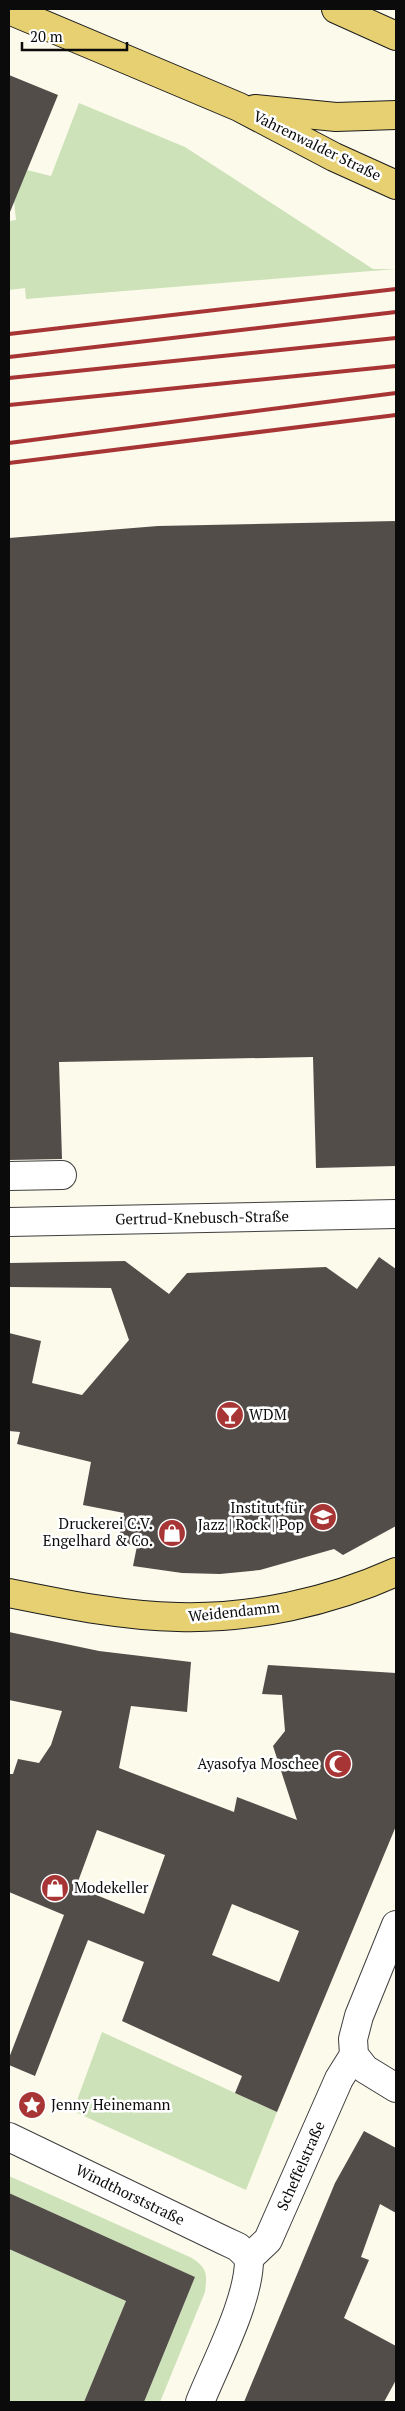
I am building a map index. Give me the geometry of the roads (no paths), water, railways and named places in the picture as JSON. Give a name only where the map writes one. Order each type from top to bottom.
[{"type":"main road","points":[[336,9],[396,36]]},
{"type":"main road","name":"Vahrenwalder Straße","points":[[9,10],[239,108],[334,157],[396,185]]},
{"type":"main road","name":"Vahrenwalder Straße","points":[[239,108],[336,117],[396,115]]},
{"type":"main road","name":"Weidendamm","points":[[9,1593],[130,1613],[178,1617],[224,1616],[318,1600],[370,1584],[396,1572]]},
{"type":"street","points":[[9,1176],[62,1175]]},
{"type":"street","name":"Gertrud-Knebusch-Straße","points":[[9,1222],[396,1214]]},
{"type":"street","name":"Scheffelstraße","points":[[248,2258],[268,2240],[339,2079],[354,2055],[353,2039],[359,2016],[396,1925]]},
{"type":"street","points":[[354,2055],[365,2069],[396,2088]]},
{"type":"street","name":"Windthorststraße","points":[[9,2137],[238,2247],[248,2258]]},
{"type":"street","points":[[200,2402],[245,2293],[249,2273],[248,2258]]},
{"type":"railway","points":[[9,334],[396,289]]},
{"type":"railway","points":[[9,357],[396,312]]},
{"type":"railway","points":[[9,378],[396,338]]},
{"type":"railway","points":[[9,405],[396,366]]},
{"type":"railway","points":[[9,443],[396,393]]},
{"type":"railway","points":[[9,463],[396,415]]},
{"type":"place","name":"WDM","points":[[230,1415]]},
{"type":"place","name":"Institut für Jazz | Rock | Pop","points":[[323,1517]]},
{"type":"place","name":"Druckerei C.V. Engelhard & Co.","points":[[172,1533]]},
{"type":"place","name":"Ayasofya Moschee","points":[[338,1764]]},
{"type":"place","name":"Modekeller","points":[[55,1888]]},
{"type":"place","name":"Jenny Heinemann","points":[[32,2105]]}]
